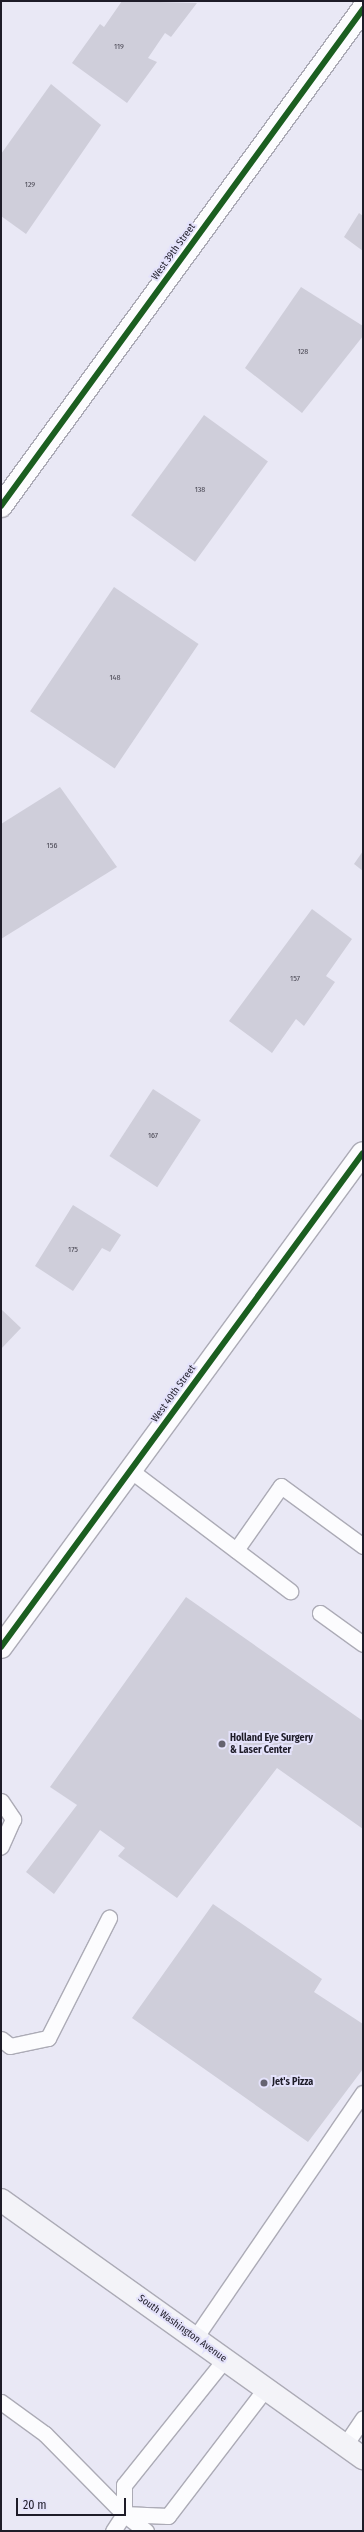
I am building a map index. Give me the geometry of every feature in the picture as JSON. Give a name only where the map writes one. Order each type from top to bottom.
[{"type":"main road","name":"South Washington Avenue","points":[[1,2200],[264,2389],[363,2458]]},
{"type":"street","name":"West 39th Street","points":[[1,506],[363,9]]},
{"type":"street","name":"West 40th Street","points":[[1,1647],[363,1153]]},
{"type":"lane","points":[[130,1470],[290,1591]]},
{"type":"lane","points":[[236,1550],[281,1486],[363,1546]]},
{"type":"lane","points":[[320,1613],[363,1644]]},
{"type":"lane","points":[[1,1801],[13,1819],[1,1846]]},
{"type":"lane","points":[[1,2040],[10,2046],[48,2038],[109,1918]]},
{"type":"lane","points":[[195,2338],[363,2093]]},
{"type":"lane","points":[[113,2531],[124,2514],[124,2485],[224,2360]]},
{"type":"lane","points":[[124,2514],[168,2516],[264,2389]]},
{"type":"lane","points":[[1,2402],[45,2434],[124,2514],[146,2531]]},
{"type":"lane","points":[[345,2445],[363,2418]]},
{"type":"building","points":[[122,1],[197,3],[171,37],[165,33],[148,58],[157,62],[127,103],[72,63],[100,24],[104,27]]},
{"type":"building","points":[[51,84],[101,125],[26,234],[1,216],[1,154]]},
{"type":"building","points":[[359,213],[363,216],[363,251],[344,237]]},
{"type":"building","points":[[301,287],[363,326],[363,336],[302,413],[245,368]]},
{"type":"building","points":[[204,415],[268,461],[195,562],[131,515]]},
{"type":"building","points":[[114,587],[199,644],[115,768],[30,711]]},
{"type":"building","points":[[60,787],[117,867],[1,939],[1,824]]},
{"type":"building","points":[[363,851],[363,871],[354,864]]},
{"type":"building","points":[[312,909],[352,939],[326,976],[335,982],[304,1026],[296,1019],[272,1053],[229,1021]]},
{"type":"building","points":[[153,1089],[201,1120],[157,1187],[109,1156]]},
{"type":"building","points":[[73,1205],[121,1235],[110,1252],[102,1248],[73,1291],[35,1266]]},
{"type":"building","points":[[1,1309],[21,1328],[1,1349]]},
{"type":"building","name":"Holland Eye Surgery & Laser Center","points":[[186,1597],[363,1721],[363,1829],[277,1768],[177,1898],[118,1856],[125,1848],[100,1830],[54,1894],[26,1872],[77,1805],[50,1787]]},
{"type":"building","points":[[213,1904],[322,1979],[314,1992],[363,2024],[363,2069],[308,2142],[132,2018]]},
{"type":"cycle path","points":[[1,506],[363,9]]},
{"type":"cycle path","points":[[1,1647],[363,1153]]},
{"type":"place","name":"Holland Eye Surgery & Laser Center","points":[[222,1744]]},
{"type":"place","name":"Jet's Pizza","points":[[264,2083]]}]
